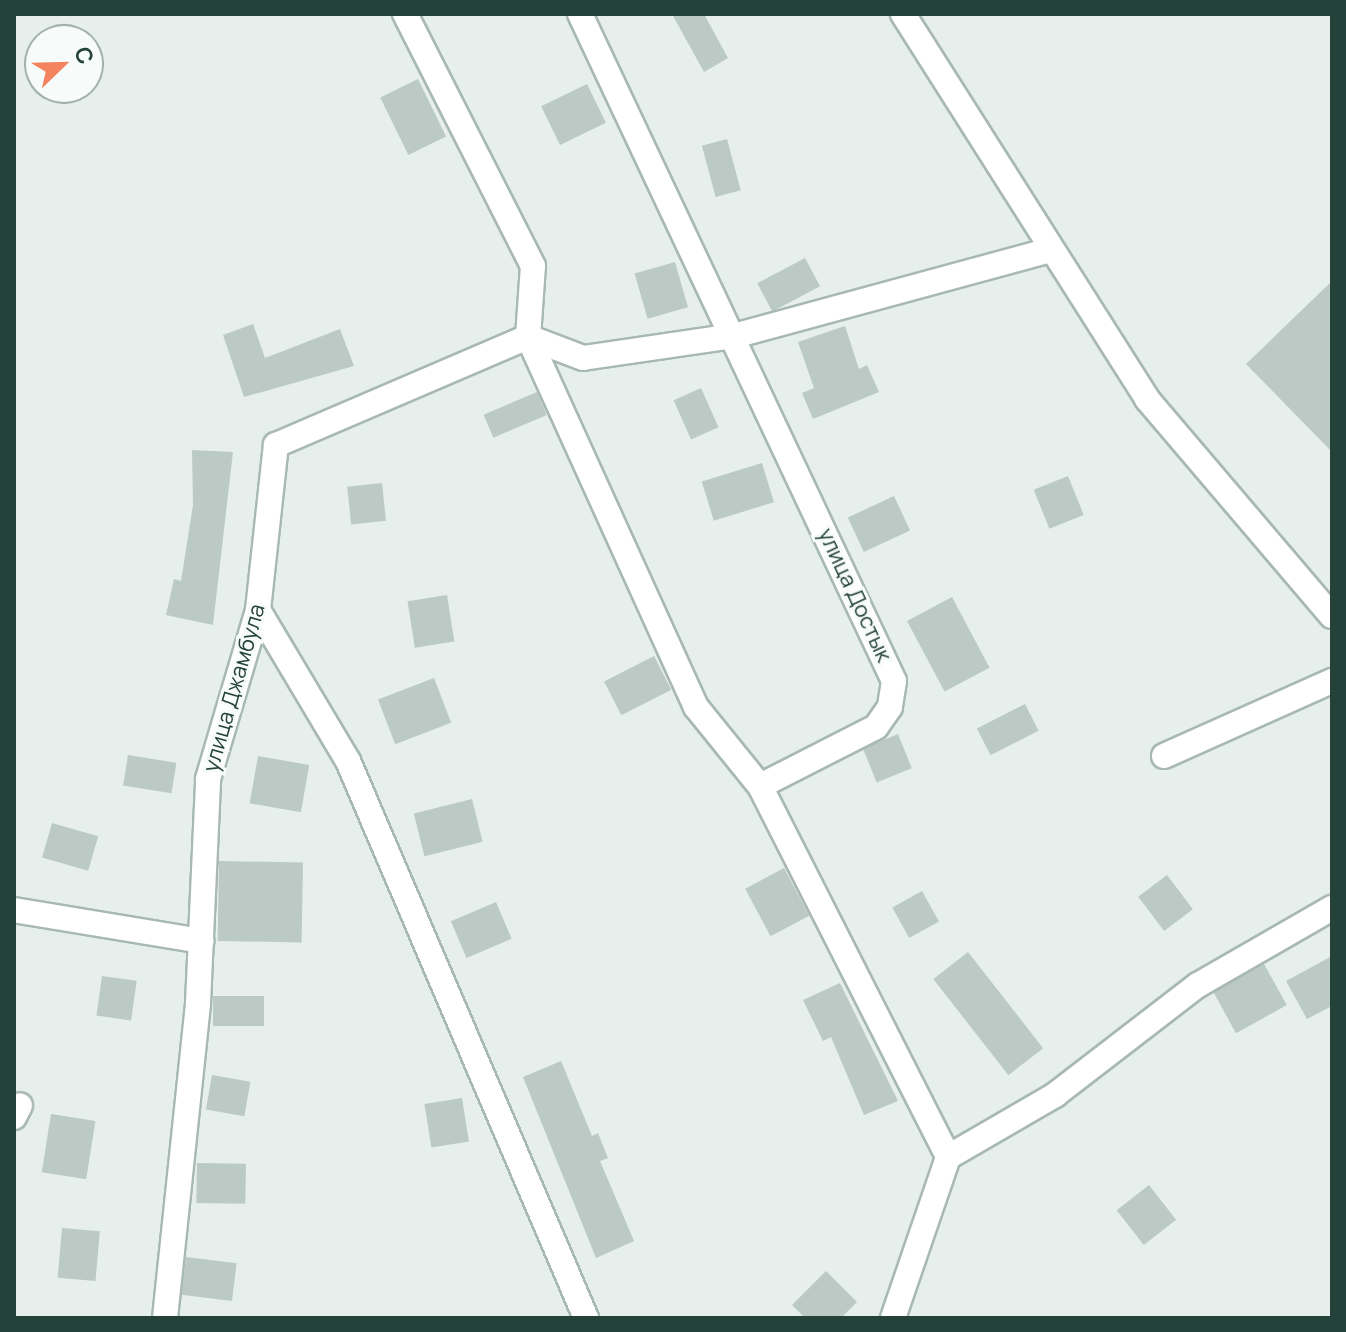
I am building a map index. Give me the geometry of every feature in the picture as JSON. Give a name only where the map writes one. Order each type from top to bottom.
[{"type":"street","points":[[405,14],[533,266],[528,337],[696,707],[760,786],[948,1157]]},
{"type":"street","name":"улица Достык","points":[[580,14],[894,681],[890,707],[876,727],[760,786]]},
{"type":"street","points":[[903,14],[1047,251],[1147,399],[1332,616]]},
{"type":"street","points":[[528,337],[583,358],[734,336],[1047,251]]},
{"type":"street","name":"улица Джамбула","points":[[165,1318],[201,941],[208,779],[258,610],[276,445],[528,337]]},
{"type":"street","points":[[258,610],[348,761],[586,1318]]},
{"type":"street","points":[[1164,756],[1332,681]]},
{"type":"street","points":[[893,1318],[948,1157],[1055,1095],[1198,985],[1332,908]]},
{"type":"street","points":[[14,910],[201,941]]},
{"type":"building","points":[[672,14],[704,14],[728,58],[704,72]]},
{"type":"building","points":[[418,79],[446,137],[408,155],[380,97]]},
{"type":"building","points":[[587,84],[606,123],[560,145],[541,106]]},
{"type":"building","points":[[727,139],[741,190],[716,197],[702,146]]},
{"type":"building","points":[[805,258],[820,286],[772,312],[757,283]]},
{"type":"building","points":[[675,262],[688,307],[648,319],[635,274]]},
{"type":"building","points":[[1332,281],[1332,452],[1246,364]]},
{"type":"building","points":[[253,324],[265,358],[340,329],[354,366],[244,397],[223,335]]},
{"type":"building","points":[[845,326],[859,369],[867,365],[879,392],[813,419],[802,393],[814,388],[798,342]]},
{"type":"building","points":[[701,388],[718,427],[691,439],[674,400]]},
{"type":"building","points":[[537,392],[547,415],[493,438],[484,415]]},
{"type":"building","points":[[192,450],[233,452],[213,625],[166,615],[174,579],[181,581],[193,505]]},
{"type":"building","points":[[762,463],[774,502],[714,521],[702,481]]},
{"type":"building","points":[[1068,476],[1084,515],[1049,529],[1034,490]]},
{"type":"building","points":[[382,483],[386,521],[351,524],[347,487]]},
{"type":"building","points":[[894,496],[910,530],[864,552],[848,518]]},
{"type":"building","points":[[447,595],[454,641],[415,648],[407,601]]},
{"type":"building","points":[[952,597],[990,668],[945,692],[907,621]]},
{"type":"building","points":[[654,656],[671,690],[621,715],[604,681]]},
{"type":"building","points":[[434,678],[451,723],[395,744],[378,700]]},
{"type":"building","points":[[1025,704],[1039,731],[991,755],[977,729]]},
{"type":"building","points":[[898,734],[912,768],[877,783],[863,748]]},
{"type":"building","points":[[128,755],[176,763],[172,793],[123,786]]},
{"type":"building","points":[[258,756],[309,765],[301,812],[250,803]]},
{"type":"building","points":[[472,799],[483,842],[424,856],[414,814]]},
{"type":"building","points":[[52,823],[98,836],[88,871],[42,858]]},
{"type":"building","points":[[219,861],[303,862],[302,942],[218,941]]},
{"type":"building","points":[[784,868],[809,916],[771,936],[745,889]]},
{"type":"building","points":[[1167,875],[1193,909],[1164,931],[1138,897]]},
{"type":"building","points":[[922,891],[939,922],[909,938],[892,907]]},
{"type":"building","points":[[496,902],[512,939],[467,958],[451,921]]},
{"type":"building","points":[[968,952],[1043,1048],[1008,1075],[933,979]]},
{"type":"building","points":[[1332,956],[1332,1006],[1307,1019],[1286,981]]},
{"type":"building","points":[[1264,964],[1287,1005],[1236,1033],[1213,992]]},
{"type":"building","points":[[102,976],[137,981],[131,1020],[96,1016]]},
{"type":"building","points":[[840,983],[898,1101],[864,1115],[831,1037],[823,1041],[803,1000]]},
{"type":"building","points":[[213,996],[264,996],[264,1026],[213,1026]]},
{"type":"building","points":[[561,1061],[592,1136],[598,1133],[608,1158],[600,1161],[634,1241],[596,1258],[523,1077]]},
{"type":"building","points":[[212,1075],[250,1082],[244,1116],[206,1109]]},
{"type":"building","points":[[462,1098],[469,1141],[431,1147],[424,1104]]},
{"type":"building","points":[[51,1114],[95,1121],[86,1179],[42,1172]]},
{"type":"building","points":[[197,1163],[246,1164],[245,1204],[196,1203]]},
{"type":"building","points":[[1149,1185],[1176,1220],[1144,1245],[1117,1210]]},
{"type":"building","points":[[62,1228],[100,1231],[95,1281],[58,1278]]},
{"type":"building","points":[[186,1257],[237,1263],[232,1301],[181,1295]]},
{"type":"building","points":[[826,1271],[857,1302],[841,1318],[805,1318],[792,1305]]}]
